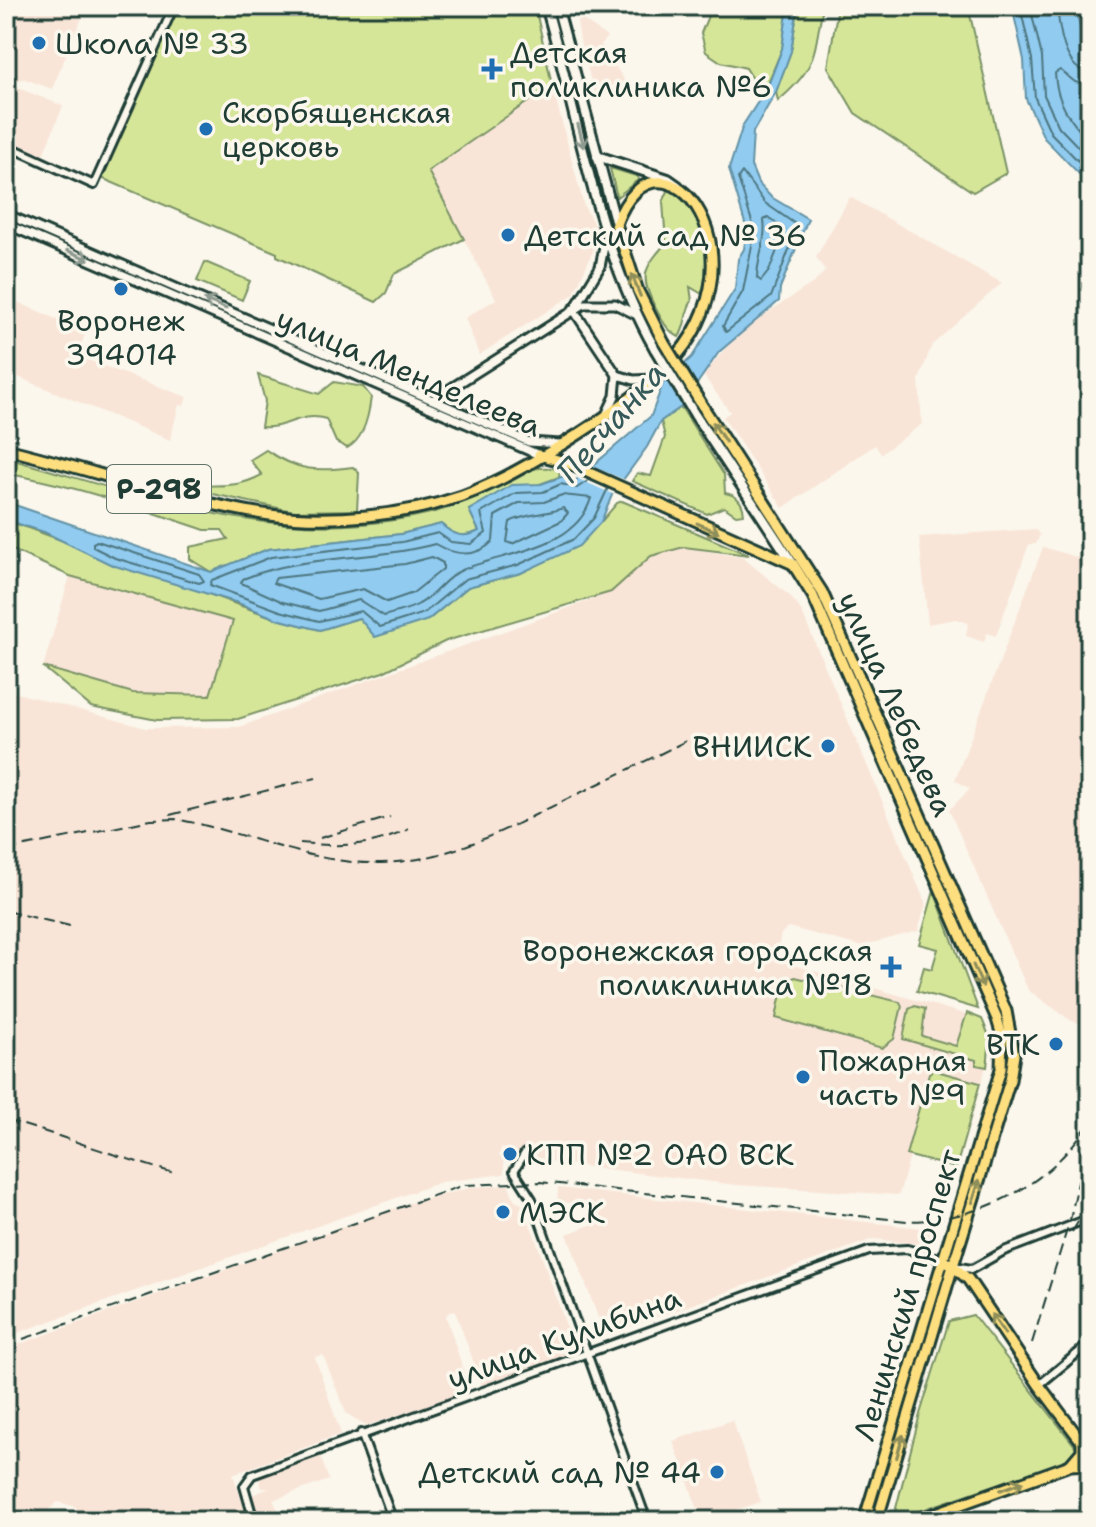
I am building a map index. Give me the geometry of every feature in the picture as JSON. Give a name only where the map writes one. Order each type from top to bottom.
[{"type":"main road","points":[[546,6],[635,314],[660,346],[699,411]]},
{"type":"main road","points":[[557,6],[597,156],[611,227],[660,346]]},
{"type":"main road","points":[[543,453],[606,415],[656,378],[691,336],[708,301],[712,281],[710,231],[698,206],[668,179],[597,156]]},
{"type":"main road","points":[[611,227],[624,202],[639,188],[649,184],[678,186]]},
{"type":"main road","name":"улица Лебедева","points":[[699,411],[813,596],[1007,1036]]},
{"type":"main road","name":"улица Лебедева","points":[[699,411],[822,592],[1006,1011],[1007,1036]]},
{"type":"main road","name":"Р-298","points":[[6,449],[219,505],[296,518],[398,511],[458,497],[543,453]]},
{"type":"main road","name":"улица Менделеева","points":[[543,453],[793,564]]},
{"type":"main road","name":"Ленинский проспект","points":[[864,1521],[1001,1069],[1007,1036]]},
{"type":"main road","name":"Ленинский проспект","points":[[877,1521],[1007,1089],[1014,1055],[1007,1036]]},
{"type":"main road","points":[[942,1259],[968,1279],[1039,1385],[1077,1433],[1082,1451],[1070,1465]]},
{"type":"main road","points":[[1077,1433],[1090,1440]]},
{"type":"main road","points":[[914,1521],[1070,1465],[1090,1464]]},
{"type":"street","points":[[6,145],[94,185],[174,6]]},
{"type":"street","name":"улица Менделеева","points":[[6,214],[434,399],[529,442],[543,453]]},
{"type":"street","name":"улица Менделеева","points":[[6,224],[543,453]]},
{"type":"street","points":[[573,309],[590,288],[600,267],[611,227]]},
{"type":"street","points":[[434,399],[573,309],[607,302],[635,314]]},
{"type":"street","points":[[573,309],[617,375],[615,396],[606,415]]},
{"type":"street","points":[[257,333],[261,324]]},
{"type":"street","points":[[617,375],[634,380],[656,378]]},
{"type":"street","name":"улица Менделеева","points":[[529,442],[560,444]]},
{"type":"street","points":[[525,1153],[514,1171],[532,1199],[647,1521]]},
{"type":"street","points":[[953,1266],[972,1269],[1004,1251],[1090,1218]]},
{"type":"street","name":"улица Кулибина","points":[[254,1521],[244,1493],[247,1478],[361,1433],[869,1251],[907,1249],[942,1259]]},
{"type":"street","points":[[1039,1385],[1090,1343]]},
{"type":"street","points":[[361,1433],[393,1521]]},
{"type":"shaded area","name":"Школа № 33","points":[[6,6],[87,6],[52,89],[25,79],[6,81]]},
{"type":"shaded area","points":[[583,20],[607,37],[601,44],[627,84],[594,92],[580,41],[577,21]]},
{"type":"shaded area","points":[[6,83],[63,106],[43,155],[6,138]]},
{"type":"shaded area","points":[[552,85],[584,206],[598,232],[597,242],[574,294],[479,355],[465,318],[496,299],[427,171]]},
{"type":"shaded area","points":[[850,197],[1002,283],[932,345],[919,380],[922,424],[881,454],[875,445],[783,508],[723,417],[730,412],[703,375],[741,330],[816,281],[825,271],[816,257]]},
{"type":"shaded area","points":[[6,297],[86,332],[77,356],[187,397],[184,406],[179,405],[170,440],[6,372]]},
{"type":"shaded area","points":[[1035,529],[1040,535],[1036,544],[1029,544],[996,636],[987,633],[984,642],[966,636],[968,623],[956,619],[928,624],[919,537]]},
{"type":"shaded area","points":[[684,547],[742,557],[790,596],[801,610],[926,904],[918,931],[860,946],[788,927],[781,934],[776,960],[982,1019],[990,1038],[988,1060],[957,1165],[911,1152],[899,1195],[736,1185],[557,1163],[501,1148],[499,1156],[504,1159],[504,1174],[441,1182],[6,1337],[6,690],[146,728],[239,727],[610,593],[651,556]]},
{"type":"shaded area","points":[[1043,547],[1090,561],[1090,1027],[1070,1020],[1028,990],[949,810],[970,789],[955,780]]},
{"type":"shaded area","points":[[70,576],[233,621],[210,695],[133,693],[43,667]]},
{"type":"shaded area","points":[[509,1185],[514,1199],[524,1206],[575,1351],[482,1385],[455,1311],[449,1312],[446,1316],[470,1391],[366,1426],[346,1413],[323,1355],[315,1357],[341,1434],[233,1474],[248,1521],[81,1521],[76,1507],[58,1502],[35,1521],[6,1521],[6,1399],[13,1397],[6,1377],[6,1349],[410,1203],[473,1187]]},
{"type":"shaded area","points":[[558,1188],[931,1229],[929,1245],[873,1239],[605,1336],[567,1234],[598,1222],[602,1206],[557,1202]]},
{"type":"shaded area","name":"Детский сад № 44","points":[[732,1420],[761,1502],[702,1521],[673,1441]]},
{"type":"shaded area","points":[[320,1455],[329,1480],[273,1500],[281,1516],[282,1512],[293,1508],[297,1519],[259,1521],[250,1496],[269,1488],[262,1488],[258,1477]]},
{"type":"green space","points":[[176,6],[535,6],[552,85],[428,171],[464,239],[394,274],[386,293],[376,302],[277,256],[277,253],[99,177]]},
{"type":"green space","points":[[712,6],[788,6],[782,49],[763,95],[746,68],[721,62],[706,52],[701,33]]},
{"type":"green space","points":[[798,6],[823,6],[815,49],[800,79],[778,101],[776,92],[791,51]]},
{"type":"green space","points":[[838,6],[968,6],[1006,173],[973,192],[855,113],[828,67]]},
{"type":"green space","points":[[610,168],[636,176],[639,179],[617,197]]},
{"type":"green space","points":[[669,189],[691,205],[705,232],[709,250],[702,294],[690,287],[692,301],[679,337],[663,321],[646,281],[648,267],[666,243],[663,202]]},
{"type":"green space","points":[[205,262],[250,281],[242,300],[197,281]]},
{"type":"green space","points":[[258,375],[319,394],[334,382],[363,387],[371,397],[362,433],[347,448],[336,442],[326,419],[309,417],[261,427],[265,401]]},
{"type":"green space","points":[[681,407],[724,475],[725,493],[739,500],[744,514],[736,515],[724,507],[707,514],[632,481],[637,473],[651,476],[665,437],[661,421]]},
{"type":"green space","points":[[266,450],[287,462],[307,468],[353,467],[359,473],[357,510],[292,511],[185,488],[232,485],[262,475],[250,460]]},
{"type":"green space","points":[[6,458],[149,499],[246,519],[295,525],[344,525],[419,516],[459,504],[521,472],[547,468],[560,470],[559,477],[469,510],[479,531],[468,535],[458,535],[441,524],[401,534],[268,549],[211,572],[190,559],[190,547],[228,539],[222,530],[205,530],[87,492],[15,475]]},
{"type":"green space","points":[[622,501],[749,555],[684,547],[651,556],[611,592],[446,641],[383,672],[238,719],[157,720],[91,707],[43,667],[133,693],[210,695],[233,621],[70,576],[6,547],[6,520],[277,619],[320,630],[359,618],[428,620],[468,587],[521,573],[601,522]]},
{"type":"green space","points":[[934,891],[978,1009],[917,991],[924,967],[932,969],[938,949],[919,944]]},
{"type":"green space","points":[[795,977],[900,1002],[902,1006],[894,1039],[882,1048],[776,1018],[783,983]]},
{"type":"green space","points":[[915,1006],[925,1009],[922,1036],[956,1046],[967,1013],[982,1019],[990,1038],[987,1067],[976,1065],[976,1060],[903,1039],[909,1009]]},
{"type":"green space","points":[[933,1070],[980,1083],[956,1168],[906,1155],[929,1073]]},
{"type":"green space","points":[[973,1315],[1078,1450],[1073,1458],[893,1520],[920,1414],[949,1321]]},
{"type":"water","points":[[788,6],[798,6],[791,51],[776,92],[753,132],[751,166],[758,183],[771,197],[808,219],[780,288],[779,301],[719,352],[681,407],[661,421],[647,447],[612,495],[601,522],[579,546],[521,573],[468,587],[428,620],[375,637],[359,618],[320,630],[277,619],[238,603],[112,565],[44,532],[6,520],[6,502],[211,572],[268,549],[401,534],[441,524],[454,533],[468,535],[479,531],[469,510],[512,485],[541,484],[564,476],[576,480],[651,416],[663,383],[692,357],[735,289],[738,259],[744,249],[747,230],[729,169],[743,125],[767,88],[782,49]]},
{"type":"water","points":[[1012,6],[1075,6],[1090,70],[1090,185],[1044,138],[1026,99],[1024,60]]},
{"type":"pier","points":[[589,465],[628,481],[617,496],[563,472],[575,476]]},
{"type":"railway","points":[[6,850],[151,820],[175,819],[330,859],[381,863],[409,860],[436,855],[489,837],[696,736]]},
{"type":"railway","points":[[170,815],[316,778]]},
{"type":"railway","points":[[320,838],[390,817]]},
{"type":"railway","points":[[300,843],[356,844],[409,829]]},
{"type":"railway","points":[[6,911],[70,926]]},
{"type":"railway","points":[[6,1120],[174,1173]]},
{"type":"railway","points":[[6,1345],[464,1185],[540,1182],[907,1221],[935,1219],[987,1206],[1034,1181],[1073,1145],[1090,1122]]},
{"type":"railway","points":[[1032,1343],[1070,1220],[1089,1132]]},
{"type":"railway","points":[[1072,1232],[1090,1202]]},
{"type":"place","name":"Школа № 33","points":[[39,43]]},
{"type":"place","name":"Детская поликлиника №6","points":[[492,69]]},
{"type":"place","name":"Скорбященская церковь","points":[[206,129]]},
{"type":"place","name":"Детский сад № 36","points":[[508,235]]},
{"type":"place","name":"Воронеж 394014","points":[[121,289]]},
{"type":"place","name":"ВНИИСК","points":[[828,746]]},
{"type":"place","name":"Воронежская городская поликлиника №18","points":[[891,967]]},
{"type":"place","name":"ВТК","points":[[1056,1044]]},
{"type":"place","name":"Пожарная часть №9","points":[[803,1077]]},
{"type":"place","name":"КПП №2 ОАО ВСК","points":[[510,1154]]},
{"type":"place","name":"МЭСК","points":[[503,1212]]},
{"type":"place","name":"Детский сад № 44","points":[[717,1472]]},
{"type":"water label","name":"Песчанка","points":[[611,422]]}]
